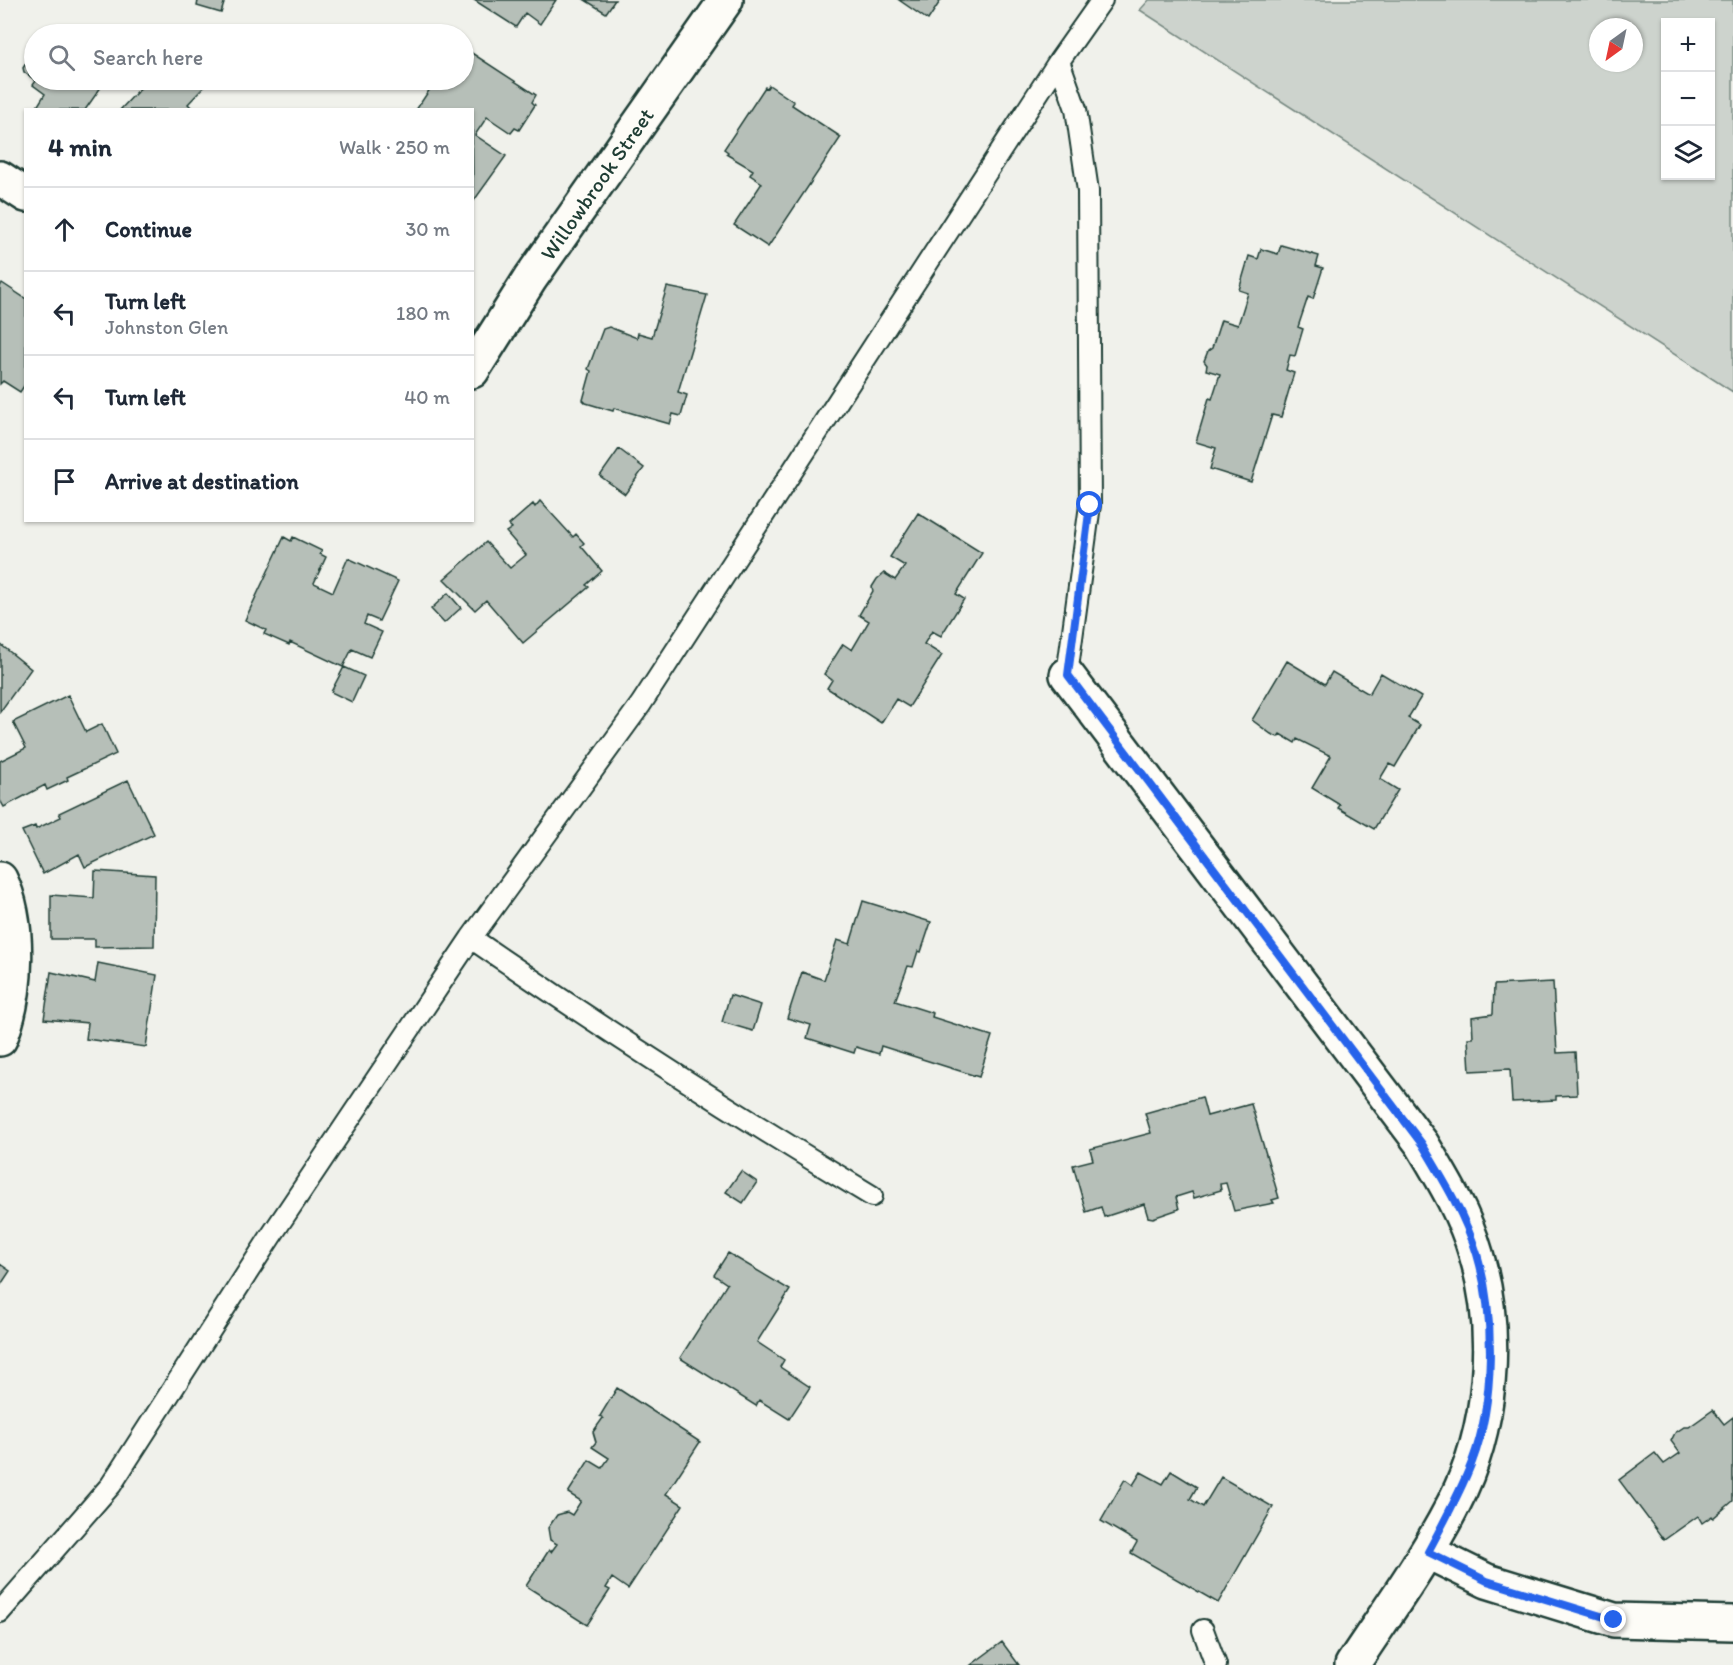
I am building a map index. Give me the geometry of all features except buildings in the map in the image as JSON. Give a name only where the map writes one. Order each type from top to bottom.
[{"type":"street","name":"Willowbrook Street","points":[[474,368],[530,279],[726,0]]},
{"type":"street","points":[[0,178],[24,194]]},
{"type":"street","points":[[1068,675],[1422,1144],[1452,1194],[1477,1254],[1487,1310],[1489,1361],[1486,1411],[1473,1460],[1455,1502],[1428,1552],[1352,1665]]},
{"type":"street","points":[[0,879],[12,928],[15,969],[6,1025],[0,1039]]},
{"type":"street","points":[[1428,1552],[1487,1581],[1614,1620],[1733,1623]]},
{"type":"lane","points":[[0,1612],[111,1485],[271,1236],[471,938],[641,704],[1059,61],[1102,0]]},
{"type":"lane","points":[[1059,61],[1076,109],[1088,191],[1090,505],[1068,675]]},
{"type":"lane","points":[[471,938],[746,1121],[872,1196]]},
{"type":"lane","points":[[1203,1630],[1216,1665]]},
{"type":"shaded area","points":[[1149,0],[1733,0],[1733,392],[1140,10]]},
{"type":"route","points":[[1090,505],[1068,675],[1422,1144],[1452,1194],[1477,1254],[1487,1310],[1489,1361],[1486,1411],[1473,1460],[1455,1502],[1428,1552],[1487,1581],[1614,1620]]}]
